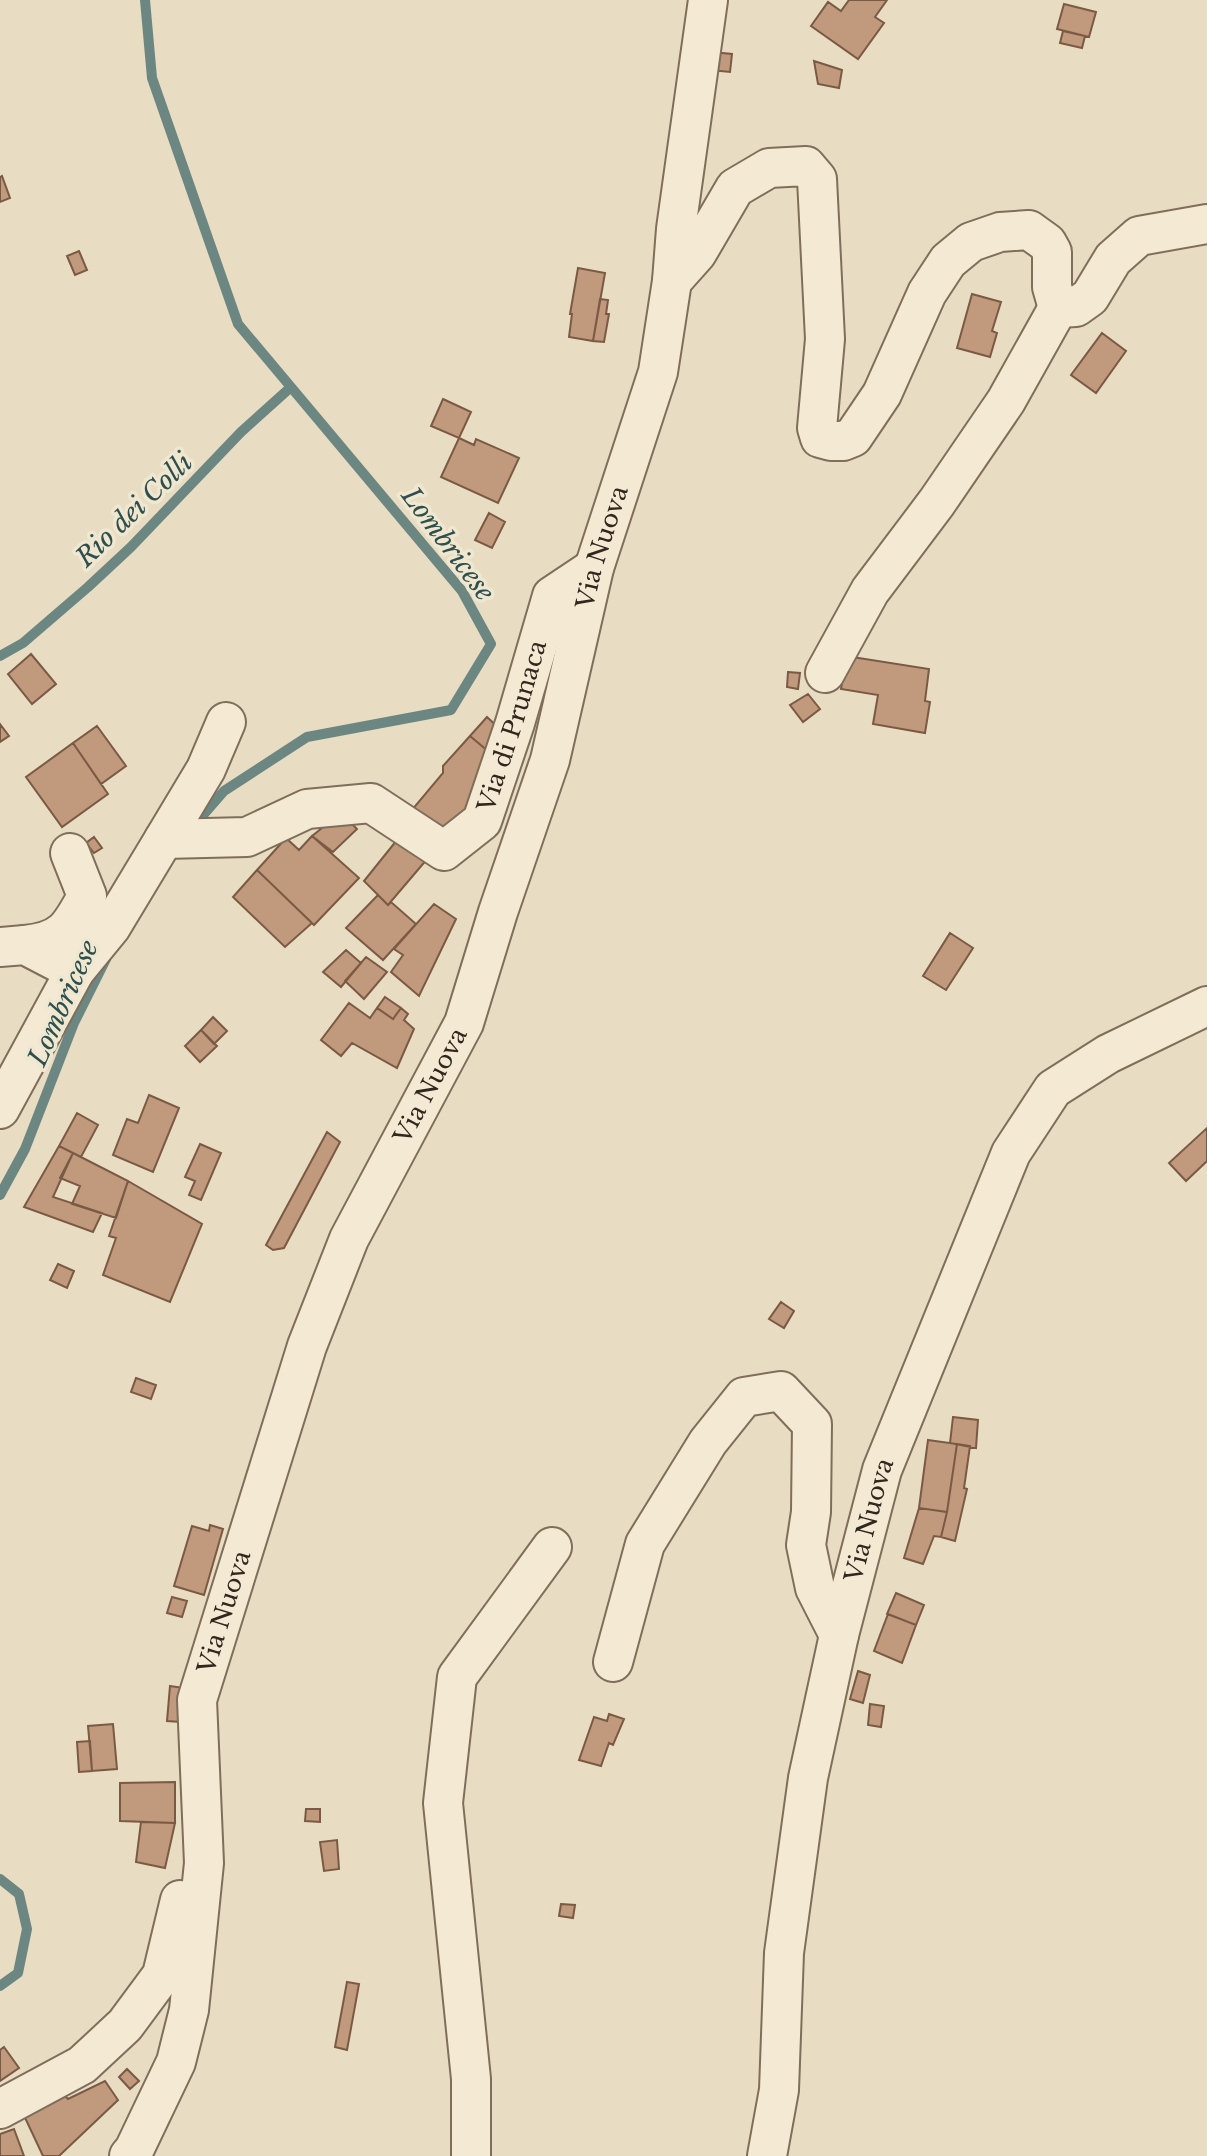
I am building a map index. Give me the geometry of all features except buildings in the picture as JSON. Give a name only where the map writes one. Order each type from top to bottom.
[{"type":"street","name":"Via Nuova","points":[[129,2156],[134,2151],[176,2062],[189,2010],[204,1863],[197,1700],[307,1346],[349,1239],[464,1023],[498,912],[550,760],[594,568],[658,372],[708,0]]},
{"type":"street","points":[[672,281],[696,253],[735,188],[769,168],[806,166],[817,179],[825,339],[817,428],[820,438],[843,441],[853,436],[882,394],[927,293],[948,261],[971,242],[1000,232],[1029,230],[1047,243],[1052,253],[1052,286],[1058,308],[1006,401],[937,502],[870,591],[825,673]]},
{"type":"street","points":[[1058,308],[1076,307],[1090,297],[1113,259],[1139,236],[1207,224]]},
{"type":"street","name":"Via di Prunaca","points":[[164,839],[247,837],[307,809],[371,803],[444,851],[482,821],[515,723],[552,596],[594,568]]},
{"type":"street","points":[[0,1109],[75,971],[111,927],[206,769],[226,722]]},
{"type":"street","points":[[13,946],[46,943],[69,929],[87,897],[70,853]]},
{"type":"street","points":[[13,946],[75,971]]},
{"type":"street","name":"Via Nuova","points":[[767,2156],[779,2091],[784,1953],[808,1778],[839,1635],[882,1470],[1011,1153],[1053,1088],[1108,1054],[1207,1006]]},
{"type":"street","points":[[613,1662],[645,1544],[708,1442],[744,1396],[781,1391],[812,1424],[811,1511],[806,1545],[815,1588],[839,1635]]},
{"type":"street","points":[[471,2156],[471,2079],[443,1803],[457,1676],[552,1547]]},
{"type":"street","points":[[0,2109],[82,2065],[125,2025],[162,1975],[178,1904],[204,1863]]},
{"type":"waterway","name":"Lombricese","points":[[145,0],[152,78],[238,324],[462,591],[491,644],[451,710],[307,737],[224,791],[191,829]]},
{"type":"waterway","name":"Rio dei Colli","points":[[0,656],[23,643],[88,587],[131,547],[241,432],[291,387]]},
{"type":"waterway","name":"Lombricese","points":[[0,1195],[25,1149],[74,1023],[106,959]]},
{"type":"waterway","name":"Lombricese","points":[[0,1879],[19,1894],[27,1929],[18,1973],[0,1986]]}]
